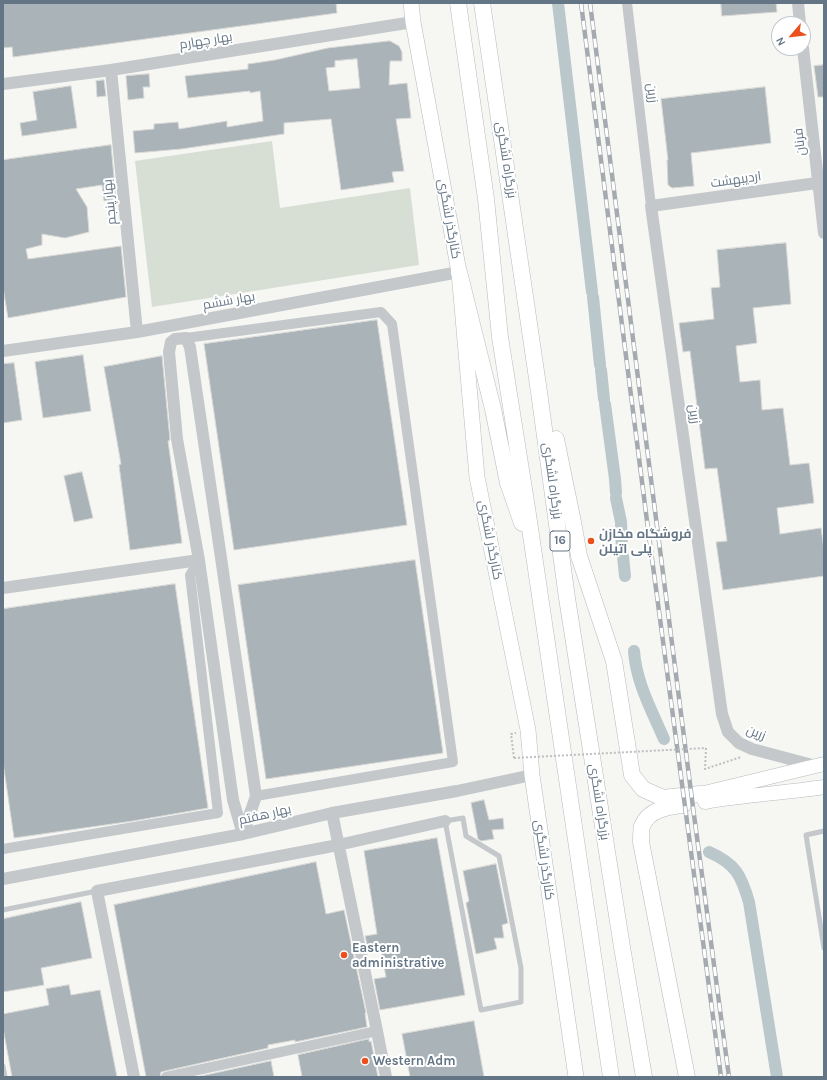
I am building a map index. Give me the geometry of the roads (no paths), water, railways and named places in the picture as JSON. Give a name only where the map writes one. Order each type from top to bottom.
[{"type":"highway","name":"بزرگراه لشگری","points":[[458,3],[486,199],[500,337],[527,508],[536,578],[611,1077]]},
{"type":"highway","name":"بزرگراه لشگری","points":[[482,3],[540,392],[567,598],[644,1077]]},
{"type":"highway","points":[[459,272],[493,409],[508,483],[520,517],[536,578]]},
{"type":"highway","points":[[540,392],[556,439],[574,522],[579,556],[614,661],[632,775],[643,789],[664,798],[701,798]]},
{"type":"highway","points":[[686,1077],[641,842],[642,826],[651,813],[701,798]]},
{"type":"main road","name":"کنارگذر لشگری","points":[[411,3],[413,22],[459,272],[477,477],[528,730],[532,775],[576,1077]]},
{"type":"main road","points":[[701,798],[820,765]]},
{"type":"main road","points":[[701,798],[742,796],[824,787]]},
{"type":"street","name":"زرین","points":[[627,3],[652,206],[722,714],[728,732],[738,743],[752,749],[820,765]]},
{"type":"street","points":[[798,3],[799,16]]},
{"type":"street","name":"بهار چهارم","points":[[3,84],[111,70],[413,22]]},
{"type":"street","name":"فرنان","points":[[804,56],[821,183],[824,233]]},
{"type":"street","name":"بهار پنجم","points":[[111,70],[137,332]]},
{"type":"street","name":"اردیبهشت","points":[[652,206],[821,183]]},
{"type":"street","name":"بهار ششم","points":[[3,351],[137,332],[459,272]]},
{"type":"street","points":[[243,834],[233,800],[199,560],[177,439],[169,352],[171,342],[175,339],[381,312],[392,324],[453,762],[256,796]]},
{"type":"street","points":[[186,338],[190,347],[256,796],[243,834]]},
{"type":"street","points":[[3,588],[199,560]]},
{"type":"street","points":[[3,849],[218,813],[190,574],[199,560]]},
{"type":"street","name":"بهار هفتم","points":[[3,879],[243,834],[332,813],[457,791],[532,775]]},
{"type":"street","points":[[332,813],[386,1077]]},
{"type":"street","points":[[134,1077],[97,891],[338,845],[445,821]]},
{"type":"street","points":[[166,1077],[377,1031]]},
{"type":"lane","points":[[463,818],[466,836],[499,856],[521,968],[521,1002],[481,1010],[445,821],[463,818]]},
{"type":"lane","points":[[824,831],[806,835],[824,948]]},
{"type":"lane","points":[[3,910],[97,891]]},
{"type":"lane","points":[[3,1066],[5,1077]]},
{"type":"waterway","points":[[558,3],[592,292]]},
{"type":"waterway","points":[[593,297],[600,365]]},
{"type":"waterway","points":[[601,370],[604,399]]},
{"type":"waterway","points":[[605,404],[616,493]]},
{"type":"waterway","points":[[616,498],[621,522],[622,551]]},
{"type":"waterway","points":[[623,556],[625,576]]},
{"type":"waterway","points":[[634,651],[635,663],[641,685],[664,739]]},
{"type":"waterway","points":[[709,852],[726,861],[736,871],[743,884],[749,902],[777,1077]]},
{"type":"railway","points":[[581,3],[647,521],[721,1077]]},
{"type":"railway","points":[[590,3],[729,1077]]},
{"type":"place","name":"فروشگاه مخازن پلی اتیلن","points":[[591,541]]},
{"type":"place","name":"Eastern administrative","points":[[344,955]]},
{"type":"place","name":"Western Adm","points":[[365,1061]]}]
